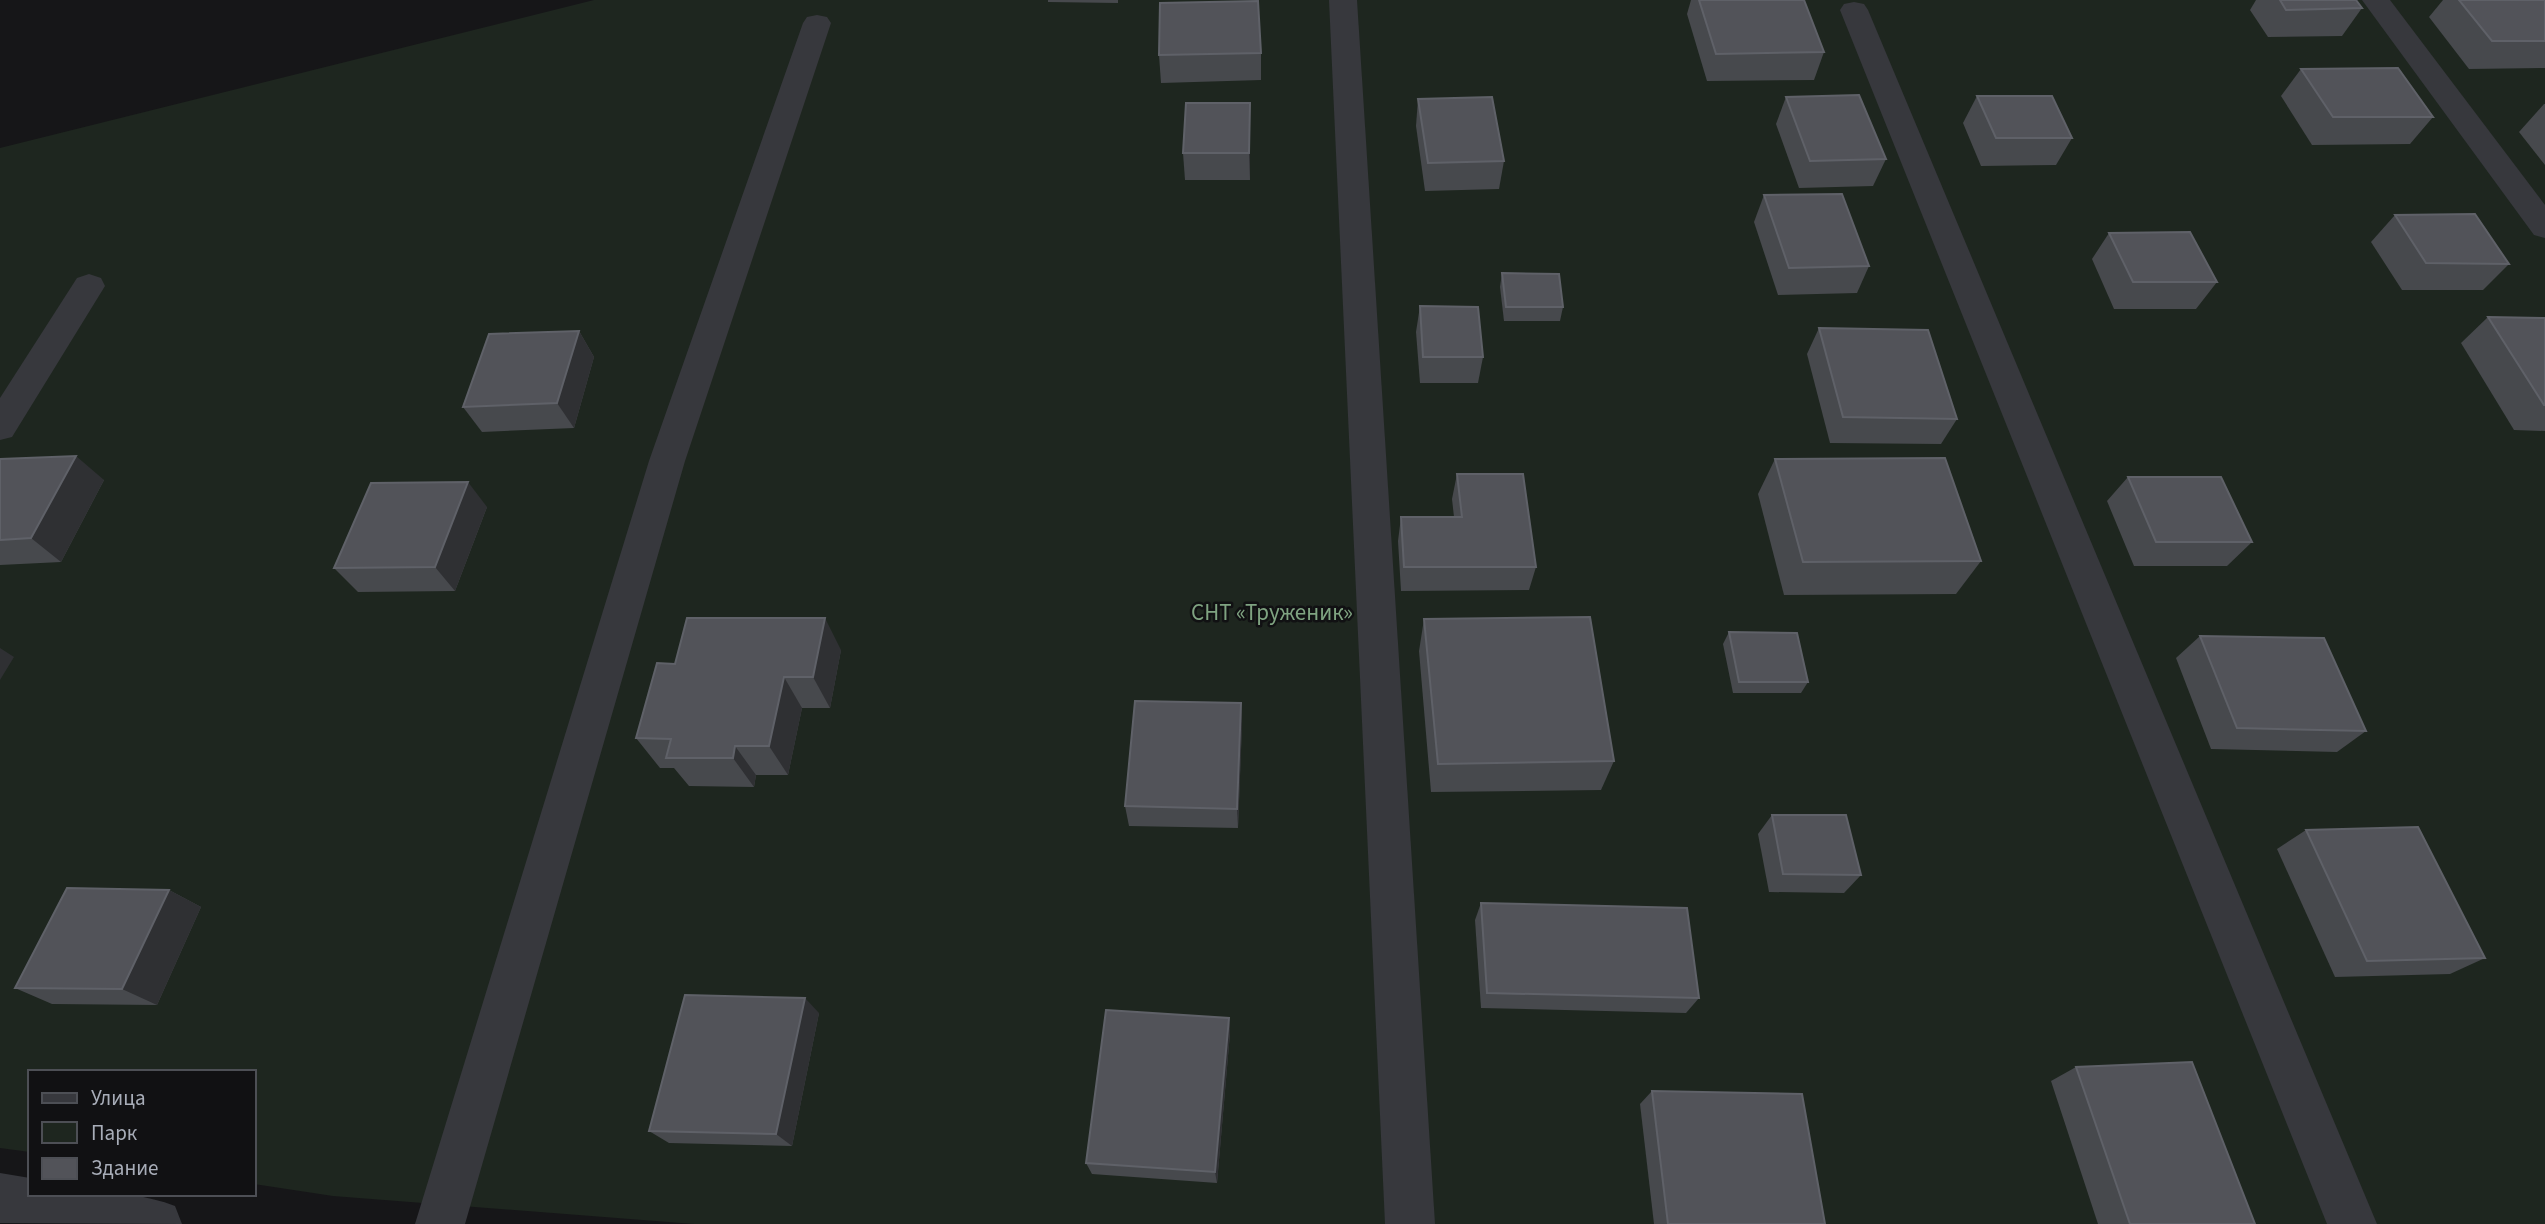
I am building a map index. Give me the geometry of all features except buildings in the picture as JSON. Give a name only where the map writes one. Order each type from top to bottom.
[{"type":"street","points":[[1343,0],[1410,1224]]},
{"type":"street","points":[[2376,0],[2545,227]]},
{"type":"street","points":[[1854,10],[2352,1224]]},
{"type":"street","points":[[440,1224],[667,461],[817,23]]},
{"type":"street","points":[[0,427],[89,286]]},
{"type":"street","points":[[0,1198],[157,1224]]},
{"type":"green space","name":"СНТ «Труженик»","points":[[594,0],[2545,0],[2545,1224],[694,1224],[333,1196],[256,1184],[256,1070],[28,1070],[28,1152],[0,1148],[0,148]]}]
